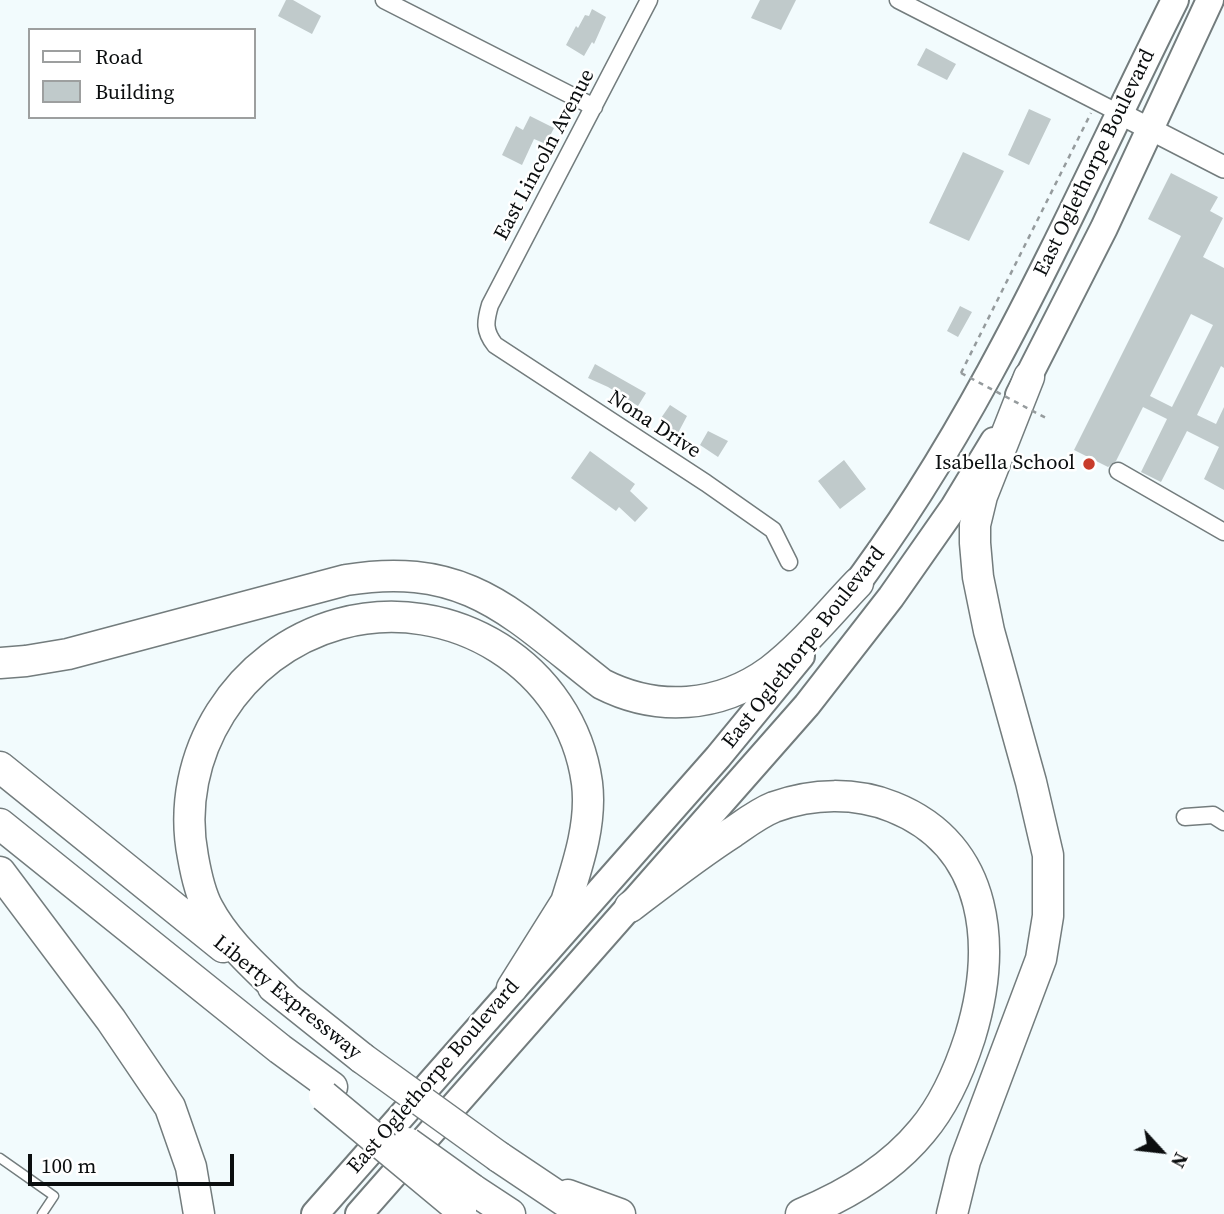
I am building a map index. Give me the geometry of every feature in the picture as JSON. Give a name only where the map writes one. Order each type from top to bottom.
[{"type":"highway","points":[[953,1214],[965,1161],[1041,959],[1048,916],[1048,855],[1031,782],[989,631],[978,577],[975,543],[975,525],[987,484],[1029,377]]},
{"type":"highway","points":[[0,663],[26,662],[68,654],[346,580],[407,576],[457,586],[503,607],[602,684],[617,692],[639,700],[692,701],[727,693],[769,671],[792,652],[858,583]]},
{"type":"highway","points":[[288,999],[226,938],[206,906],[191,846],[188,797],[203,744],[227,703],[244,682],[264,663],[312,634],[339,624],[369,618],[418,618],[466,630],[512,655],[550,692],[564,714],[582,757],[587,783],[588,814],[571,886],[566,902],[512,988]]},
{"type":"highway","name":"Liberty Expressway","points":[[0,767],[362,1058],[524,1176],[584,1214]]},
{"type":"highway","points":[[630,907],[701,852],[771,808],[816,797],[860,798],[903,811],[937,833],[962,862],[980,906],[985,960],[977,1015],[951,1085],[922,1131],[896,1158],[854,1189],[801,1214]]},
{"type":"highway","name":"Liberty Expressway","points":[[0,824],[280,1049],[466,1205]]},
{"type":"highway","points":[[0,872],[111,1020],[170,1107],[191,1167],[199,1214]]},
{"type":"highway","points":[[524,1176],[589,1204],[620,1214]]},
{"type":"highway","points":[[466,1205],[510,1214]]},
{"type":"main road","name":"East Oglethorpe Boulevard","points":[[315,1214],[718,757],[858,583],[932,474],[1019,322],[1108,107],[1175,0]]},
{"type":"main road","name":"East Oglethorpe Boulevard","points":[[359,1214],[754,767],[862,636],[954,507],[1001,430],[1029,377],[1151,129],[1210,0]]},
{"type":"street","points":[[384,0],[594,107]]},
{"type":"street","name":"East Lincoln Avenue","points":[[487,332],[485,322],[490,305],[649,0]]},
{"type":"street","points":[[898,0],[1224,167]]},
{"type":"street","name":"Nona Drive","points":[[487,332],[495,345],[773,530],[789,562]]},
{"type":"street","points":[[1118,471],[1224,532]]},
{"type":"street","points":[[1185,817],[1213,816],[1224,822]]},
{"type":"lane","points":[[0,1158],[54,1196],[42,1214]]},
{"type":"path","points":[[1046,418],[961,373],[1108,107]]},
{"type":"building","points":[[286,0],[293,0],[321,16],[312,34],[278,16]]},
{"type":"building","points":[[760,0],[796,0],[781,30],[751,18]]},
{"type":"building","points":[[592,9],[606,17],[594,44],[592,42],[584,56],[566,45],[576,26],[578,28]]},
{"type":"building","points":[[926,48],[956,64],[947,80],[917,65]]},
{"type":"building","points":[[1029,109],[1051,119],[1029,165],[1008,155]]},
{"type":"building","points":[[530,116],[554,128],[546,144],[534,139],[522,165],[502,155],[516,126],[523,130]]},
{"type":"building","points":[[963,152],[1004,171],[969,241],[929,223]]},
{"type":"building","points":[[1171,173],[1218,197],[1210,211],[1223,218],[1203,257],[1224,268],[1224,368],[1221,366],[1197,415],[1216,424],[1224,407],[1224,490],[1204,479],[1219,447],[1187,431],[1161,482],[1141,472],[1167,419],[1143,407],[1116,461],[1108,467],[1074,450],[1181,236],[1148,219]],"holes":[[[1191,314],[1213,325],[1172,407],[1150,396]]]},
{"type":"building","points":[[960,306],[972,312],[958,337],[947,331]]},
{"type":"building","points":[[595,364],[646,393],[638,406],[588,378]]},
{"type":"building","points":[[670,405],[687,416],[678,433],[659,421]]},
{"type":"building","points":[[708,431],[728,441],[718,457],[700,445]]},
{"type":"building","points":[[590,451],[635,484],[630,491],[648,508],[635,522],[619,507],[616,511],[571,478]]},
{"type":"building","points":[[844,460],[866,489],[840,509],[818,481]]},
{"type":"place","name":"Isabella School","points":[[1089,464]]}]
